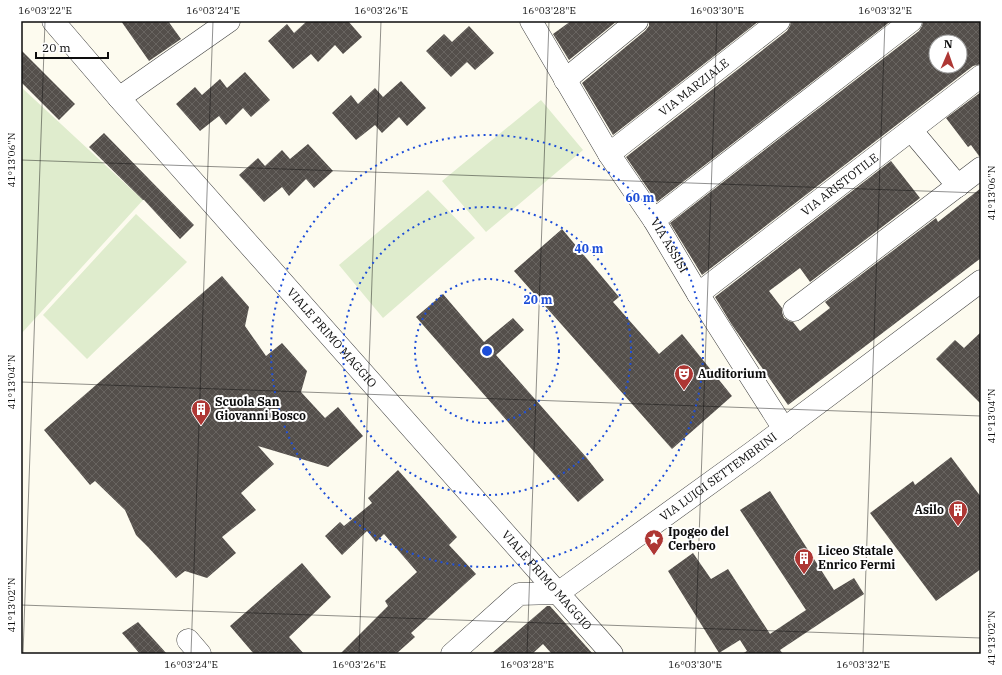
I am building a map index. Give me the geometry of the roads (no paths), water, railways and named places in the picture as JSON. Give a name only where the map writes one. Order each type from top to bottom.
[{"type":"street","name":"VIALE PRIMO MAGGIO","points":[[53,21],[119,98],[612,654]]},
{"type":"street","points":[[119,98],[230,21]]},
{"type":"street","name":"VIA ASSISI","points":[[531,21],[609,154],[654,220],[698,294],[784,429]]},
{"type":"street","points":[[565,80],[637,21]]},
{"type":"street","name":"VIA MARZIALE","points":[[609,154],[779,21]]},
{"type":"street","points":[[654,220],[910,21]]},
{"type":"street","name":"VIA ARISTOTILE","points":[[698,294],[981,76]]},
{"type":"street","points":[[911,130],[958,186]]},
{"type":"street","points":[[794,310],[981,168]]},
{"type":"street","name":"VIA LUIGI SETTEMBRINI","points":[[558,592],[784,429],[981,280]]},
{"type":"street","points":[[452,654],[519,594],[558,592]]},
{"type":"place","name":"Auditorium","points":[[684,391]]},
{"type":"place","name":"Scuola San Giovanni Bosco","points":[[201,426]]},
{"type":"place","name":"Asilo","points":[[958,527]]},
{"type":"place","name":"Ipogeo del Cerbero","points":[[654,556]]},
{"type":"place","name":"Liceo Statale Enrico Fermi","points":[[804,575]]}]
